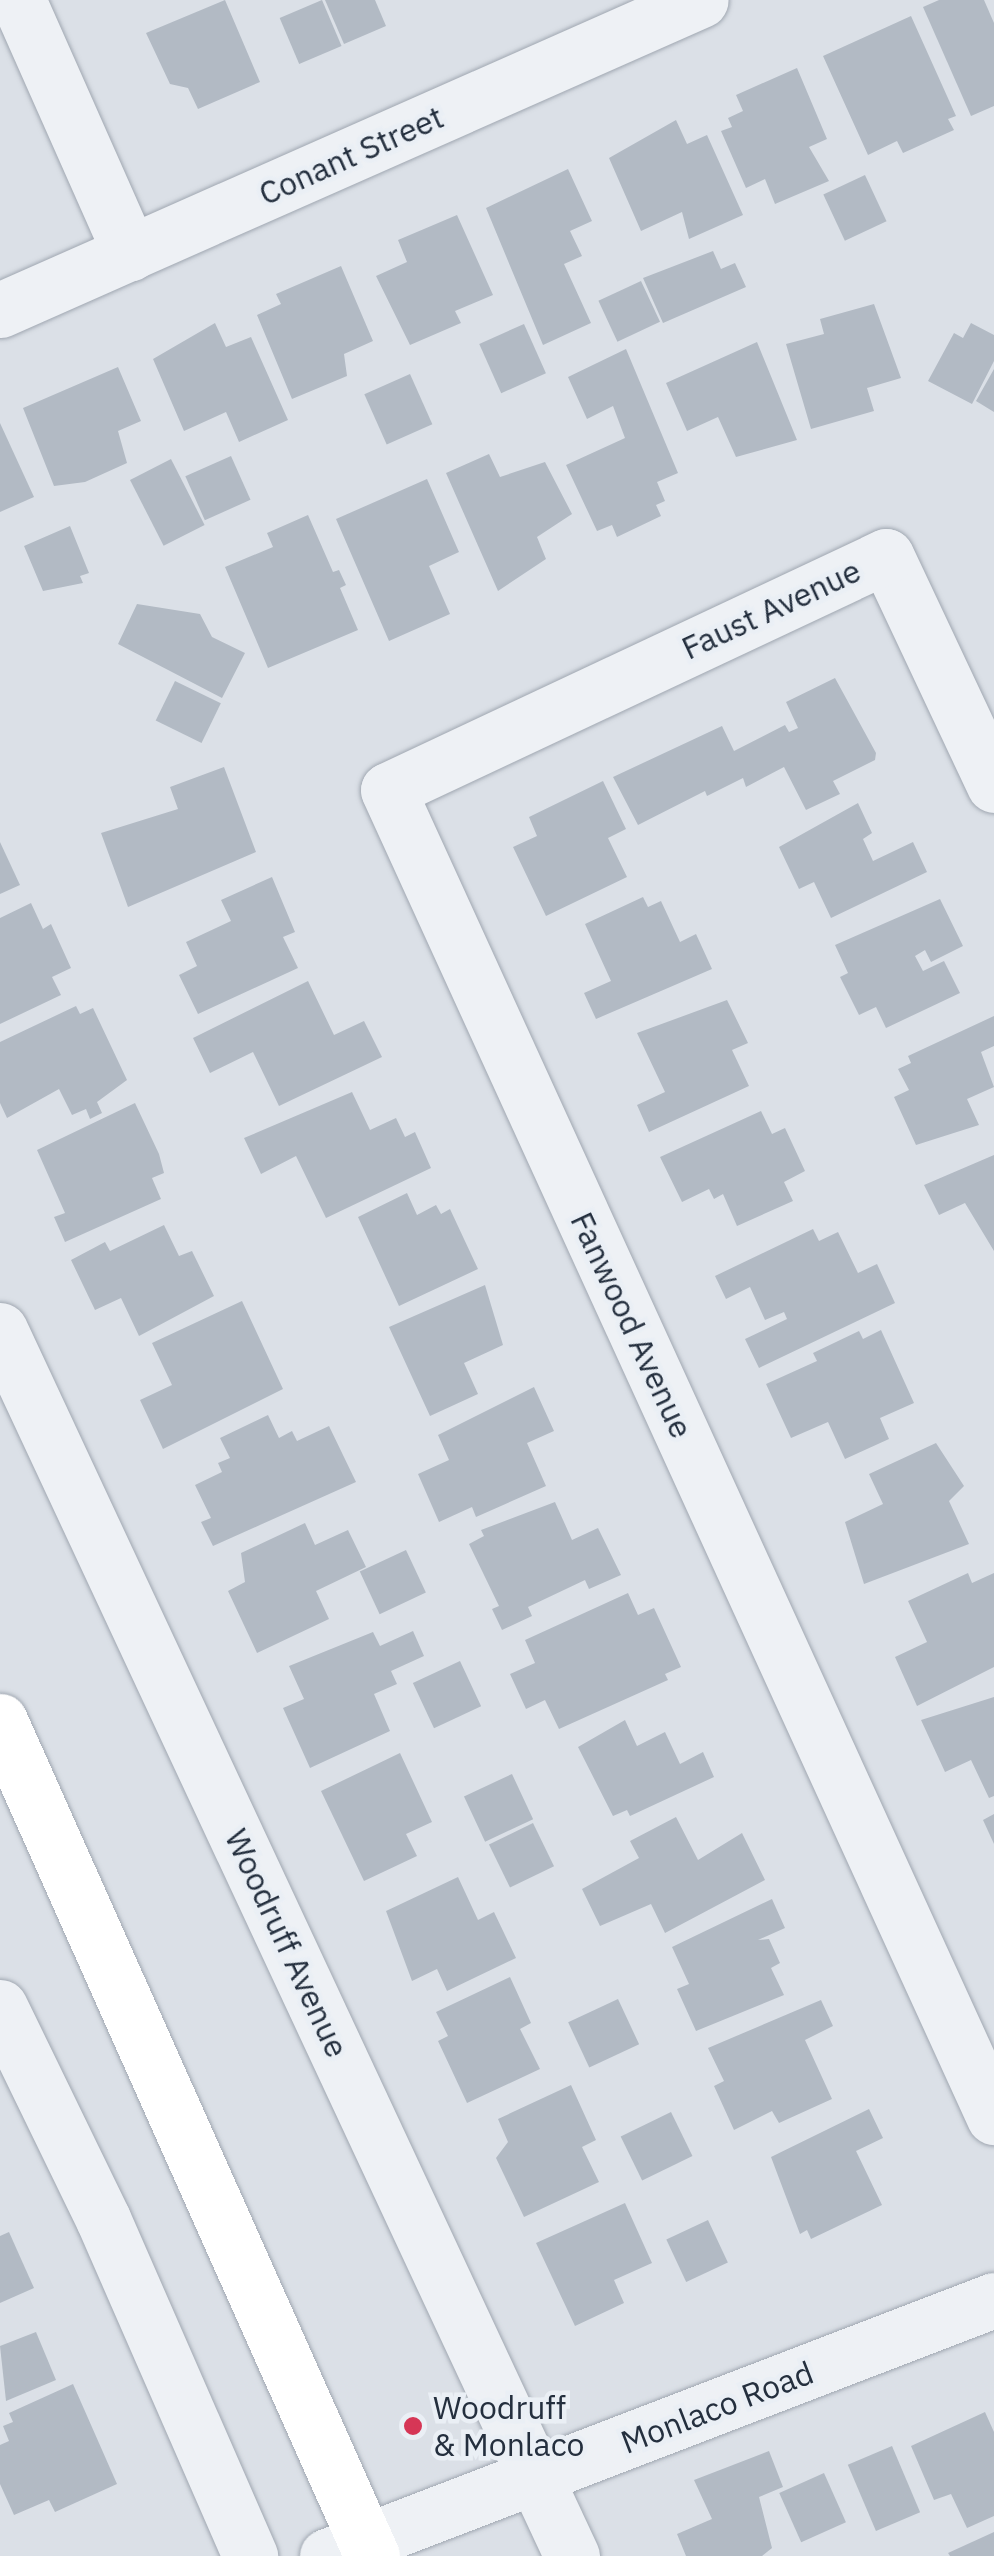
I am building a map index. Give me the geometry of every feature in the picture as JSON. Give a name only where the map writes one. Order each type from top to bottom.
[{"type":"main road","points":[[0,1721],[355,2550]]},
{"type":"street","points":[[18,0],[130,252]]},
{"type":"street","name":"Conant Street","points":[[0,310],[674,6]]},
{"type":"street","name":"Faust Avenue","points":[[644,668],[886,556],[994,785]]},
{"type":"street","name":"Fanwood Avenue","points":[[644,668],[388,790],[994,2118]]},
{"type":"street","name":"Woodruff Avenue","points":[[0,1330],[572,2556]]},
{"type":"street","points":[[0,2007],[103,2219],[250,2556]]},
{"type":"street","name":"Monlaco Road","points":[[355,2550],[994,2300]]},
{"type":"building","points":[[225,0],[260,82],[198,109],[188,88],[170,84],[146,33]]},
{"type":"building","points":[[322,0],[342,46],[299,64],[280,18]]},
{"type":"building","points":[[325,0],[375,0],[386,26],[344,44]]},
{"type":"building","points":[[939,0],[984,0],[994,23],[994,106],[971,116],[923,7]]},
{"type":"building","points":[[911,16],[956,116],[948,119],[954,130],[903,153],[897,141],[868,155],[823,56]]},
{"type":"building","points":[[797,68],[827,139],[809,147],[829,181],[775,204],[765,179],[746,188],[721,131],[732,127],[728,118],[743,111],[736,95]]},
{"type":"building","points":[[676,120],[687,144],[707,135],[743,215],[689,239],[682,212],[641,231],[609,158]]},
{"type":"building","points":[[568,169],[592,221],[570,231],[582,256],[564,264],[591,323],[543,345],[486,208]]},
{"type":"building","points":[[865,175],[887,221],[845,241],[823,194]]},
{"type":"building","points":[[457,215],[493,295],[455,311],[461,323],[410,345],[376,276],[407,262],[398,240]]},
{"type":"building","points":[[713,251],[721,269],[735,263],[746,287],[663,323],[643,278]]},
{"type":"building","points":[[341,266],[373,341],[344,354],[347,376],[292,399],[257,315],[281,304],[276,294]]},
{"type":"building","points":[[641,281],[660,322],[617,342],[598,301]]},
{"type":"building","points":[[874,304],[901,378],[867,388],[874,411],[811,429],[786,344],[824,334],[820,319]]},
{"type":"building","points":[[215,323],[226,347],[251,337],[288,420],[239,442],[226,412],[184,431],[153,359]]},
{"type":"building","points":[[971,323],[994,335],[994,361],[972,404],[928,381],[954,333],[963,338]]},
{"type":"building","points":[[524,324],[546,373],[501,393],[479,344]]},
{"type":"building","points":[[757,342],[797,440],[736,457],[718,417],[687,431],[666,383]]},
{"type":"building","points":[[626,349],[678,473],[657,482],[665,501],[656,505],[661,516],[617,537],[612,525],[597,531],[566,465],[625,438],[613,406],[587,419],[568,377]]},
{"type":"building","points":[[118,367],[141,421],[118,431],[127,463],[85,482],[54,486],[23,408]]},
{"type":"building","points":[[994,369],[994,412],[976,401]]},
{"type":"building","points":[[410,374],[432,424],[387,445],[364,394]]},
{"type":"building","points":[[0,423],[34,497],[0,512]]},
{"type":"building","points":[[489,454],[500,477],[545,462],[572,514],[537,537],[546,559],[498,591],[446,473]]},
{"type":"building","points":[[231,456],[251,500],[205,520],[185,476]]},
{"type":"building","points":[[171,459],[205,525],[164,546],[130,480]]},
{"type":"building","points":[[427,479],[459,552],[429,566],[450,614],[389,641],[336,519]]},
{"type":"building","points":[[308,515],[333,572],[339,570],[346,585],[340,588],[358,630],[268,668],[225,567],[273,547],[267,533]]},
{"type":"building","points":[[70,526],[89,573],[80,576],[83,583],[43,591],[24,546]]},
{"type":"building","points":[[137,604],[200,614],[212,637],[245,653],[222,698],[118,644]]},
{"type":"building","points":[[835,678],[876,753],[875,760],[833,781],[840,794],[806,810],[784,767],[746,787],[743,778],[707,796],[705,791],[638,825],[613,777],[722,726],[734,751],[785,725],[789,732],[798,728],[786,702]]},
{"type":"building","points":[[175,681],[221,703],[202,743],[156,721]]},
{"type":"building","points":[[224,767],[256,852],[128,907],[101,833],[178,809],[170,787]]},
{"type":"building","points":[[603,781],[626,829],[608,838],[627,877],[546,916],[513,847],[537,836],[529,817]]},
{"type":"building","points":[[858,803],[872,833],[863,839],[873,861],[913,842],[927,872],[831,918],[814,882],[799,889],[779,847]]},
{"type":"building","points":[[0,842],[20,885],[0,894]]},
{"type":"building","points":[[272,877],[295,932],[283,937],[298,968],[198,1014],[179,975],[197,966],[186,942],[231,921],[221,900]]},
{"type":"building","points":[[643,897],[648,907],[661,901],[680,942],[696,934],[712,969],[596,1019],[584,993],[611,981],[585,924]]},
{"type":"building","points":[[940,899],[963,946],[931,962],[925,950],[915,956],[923,971],[944,961],[960,993],[886,1028],[876,1007],[859,1015],[840,977],[848,973],[835,945]]},
{"type":"building","points":[[31,903],[43,929],[51,924],[71,968],[52,977],[61,995],[0,1024],[0,918]]},
{"type":"building","points":[[308,981],[334,1035],[364,1021],[382,1057],[279,1106],[253,1052],[210,1073],[193,1038]]},
{"type":"building","points":[[727,1000],[748,1043],[732,1050],[749,1086],[649,1132],[637,1105],[665,1092],[637,1033]]},
{"type":"building","points":[[76,1006],[80,1014],[93,1008],[127,1080],[97,1102],[102,1113],[90,1119],[86,1109],[72,1115],[59,1089],[7,1118],[0,1103],[0,1042]]},
{"type":"building","points":[[994,1016],[994,1046],[981,1052],[994,1087],[967,1099],[979,1125],[916,1145],[894,1097],[909,1090],[898,1069],[911,1063],[908,1056]]},
{"type":"building","points":[[352,1092],[370,1130],[396,1118],[405,1137],[415,1132],[431,1168],[326,1218],[296,1156],[261,1174],[244,1138]]},
{"type":"building","points":[[135,1103],[159,1154],[164,1173],[152,1178],[161,1199],[65,1242],[54,1217],[65,1213],[37,1150]]},
{"type":"building","points":[[761,1111],[772,1134],[785,1128],[805,1171],[784,1182],[793,1201],[737,1226],[723,1194],[714,1199],[709,1189],[682,1202],[660,1157]]},
{"type":"building","points":[[994,1155],[994,1251],[965,1203],[939,1215],[924,1185]]},
{"type":"building","points":[[407,1193],[417,1215],[436,1205],[441,1214],[450,1209],[478,1269],[399,1306],[358,1217]]},
{"type":"building","points":[[164,1225],[179,1256],[192,1251],[214,1296],[139,1336],[121,1298],[95,1310],[71,1260],[105,1242],[110,1251]]},
{"type":"building","points":[[813,1229],[819,1241],[838,1232],[858,1273],[877,1264],[895,1303],[759,1368],[745,1339],[787,1319],[784,1312],[765,1320],[750,1287],[726,1299],[715,1276]]},
{"type":"building","points":[[485,1285],[503,1345],[464,1363],[478,1394],[430,1416],[389,1327]]},
{"type":"building","points":[[242,1301],[283,1389],[163,1449],[140,1400],[172,1385],[152,1343]]},
{"type":"building","points":[[881,1330],[914,1403],[880,1418],[889,1439],[845,1459],[828,1422],[791,1438],[766,1384],[817,1361],[813,1353],[859,1331],[863,1339]]},
{"type":"building","points":[[534,1387],[554,1431],[527,1443],[546,1486],[476,1517],[472,1507],[439,1522],[418,1474],[449,1460],[438,1435]]},
{"type":"building","points":[[268,1415],[279,1438],[292,1431],[297,1441],[329,1426],[356,1482],[213,1546],[201,1522],[211,1518],[195,1485],[222,1472],[218,1463],[230,1458],[220,1438]]},
{"type":"building","points":[[936,1443],[964,1486],[949,1501],[969,1544],[864,1584],[845,1522],[883,1504],[869,1474]]},
{"type":"building","points":[[555,1502],[572,1540],[598,1528],[621,1575],[589,1589],[585,1580],[528,1607],[532,1616],[502,1630],[492,1609],[499,1606],[469,1544],[484,1536],[481,1530]]},
{"type":"building","points":[[305,1523],[315,1545],[348,1530],[366,1567],[316,1591],[329,1619],[257,1653],[228,1591],[245,1582],[241,1553]]},
{"type":"building","points":[[406,1550],[426,1593],[380,1614],[360,1572]]},
{"type":"building","points":[[968,1573],[972,1583],[994,1573],[994,1667],[917,1706],[895,1657],[927,1642],[908,1601]]},
{"type":"building","points":[[628,1593],[638,1615],[654,1608],[681,1667],[665,1674],[668,1680],[559,1729],[545,1700],[526,1709],[510,1674],[535,1663],[525,1640]]},
{"type":"building","points":[[413,1631],[424,1656],[391,1671],[397,1684],[374,1694],[390,1731],[310,1768],[283,1708],[304,1699],[289,1666],[373,1632],[380,1646]]},
{"type":"building","points":[[460,1661],[481,1706],[434,1728],[413,1683]]},
{"type":"building","points":[[994,1697],[994,1796],[989,1798],[971,1760],[945,1772],[921,1720]]},
{"type":"building","points":[[625,1720],[637,1746],[665,1732],[680,1764],[703,1752],[714,1777],[630,1816],[627,1810],[613,1816],[578,1747]]},
{"type":"building","points":[[400,1753],[432,1822],[406,1834],[417,1856],[364,1881],[321,1791]]},
{"type":"building","points":[[512,1774],[533,1819],[485,1842],[464,1796]]},
{"type":"building","points":[[994,1814],[994,1844],[983,1820]]},
{"type":"building","points":[[676,1817],[698,1860],[742,1833],[765,1880],[665,1933],[651,1904],[600,1926],[582,1889],[639,1858],[630,1841]]},
{"type":"building","points":[[533,1823],[554,1866],[510,1888],[489,1844]]},
{"type":"building","points":[[458,1877],[478,1920],[494,1912],[516,1958],[447,1991],[437,1969],[412,1981],[386,1911]]},
{"type":"building","points":[[772,1899],[785,1928],[758,1940],[769,1939],[780,1963],[771,1968],[784,1995],[696,2031],[677,1989],[689,1984],[672,1947]]},
{"type":"building","points":[[510,1977],[531,2023],[520,2029],[540,2069],[467,2103],[438,2041],[448,2036],[436,2012]]},
{"type":"building","points":[[618,1999],[639,2044],[589,2068],[568,2022]]},
{"type":"building","points":[[821,2000],[833,2026],[805,2040],[832,2099],[779,2123],[772,2111],[734,2130],[714,2086],[724,2081],[708,2048]]},
{"type":"building","points":[[571,2085],[596,2140],[582,2147],[599,2182],[524,2217],[496,2158],[508,2142],[498,2119]]},
{"type":"building","points":[[869,2109],[883,2138],[856,2151],[882,2205],[811,2239],[807,2230],[800,2234],[771,2157]]},
{"type":"building","points":[[671,2112],[692,2156],[642,2181],[621,2137]]},
{"type":"building","points":[[625,2203],[652,2263],[614,2280],[624,2303],[575,2326],[536,2243]]},
{"type":"building","points":[[708,2220],[728,2263],[686,2282],[666,2239]]},
{"type":"building","points":[[9,2232],[34,2288],[0,2303],[0,2236]]},
{"type":"building","points":[[36,2332],[56,2380],[6,2401],[0,2346]]},
{"type":"building","points":[[73,2384],[117,2484],[55,2512],[49,2500],[14,2515],[0,2484],[0,2445],[9,2441],[3,2426],[13,2422],[9,2413]]},
{"type":"building","points":[[985,2412],[994,2432],[994,2516],[967,2528],[951,2494],[934,2500],[911,2446]]},
{"type":"building","points":[[892,2446],[920,2512],[876,2531],[848,2465]]},
{"type":"building","points":[[769,2451],[783,2487],[759,2497],[772,2548],[762,2556],[686,2556],[677,2534],[712,2519],[694,2480]]},
{"type":"building","points":[[824,2473],[846,2522],[801,2542],[779,2493]]},
{"type":"building","points":[[994,2532],[994,2556],[948,2553]]},
{"type":"place","name":"Woodruff & Monlaco","points":[[413,2426]]}]
